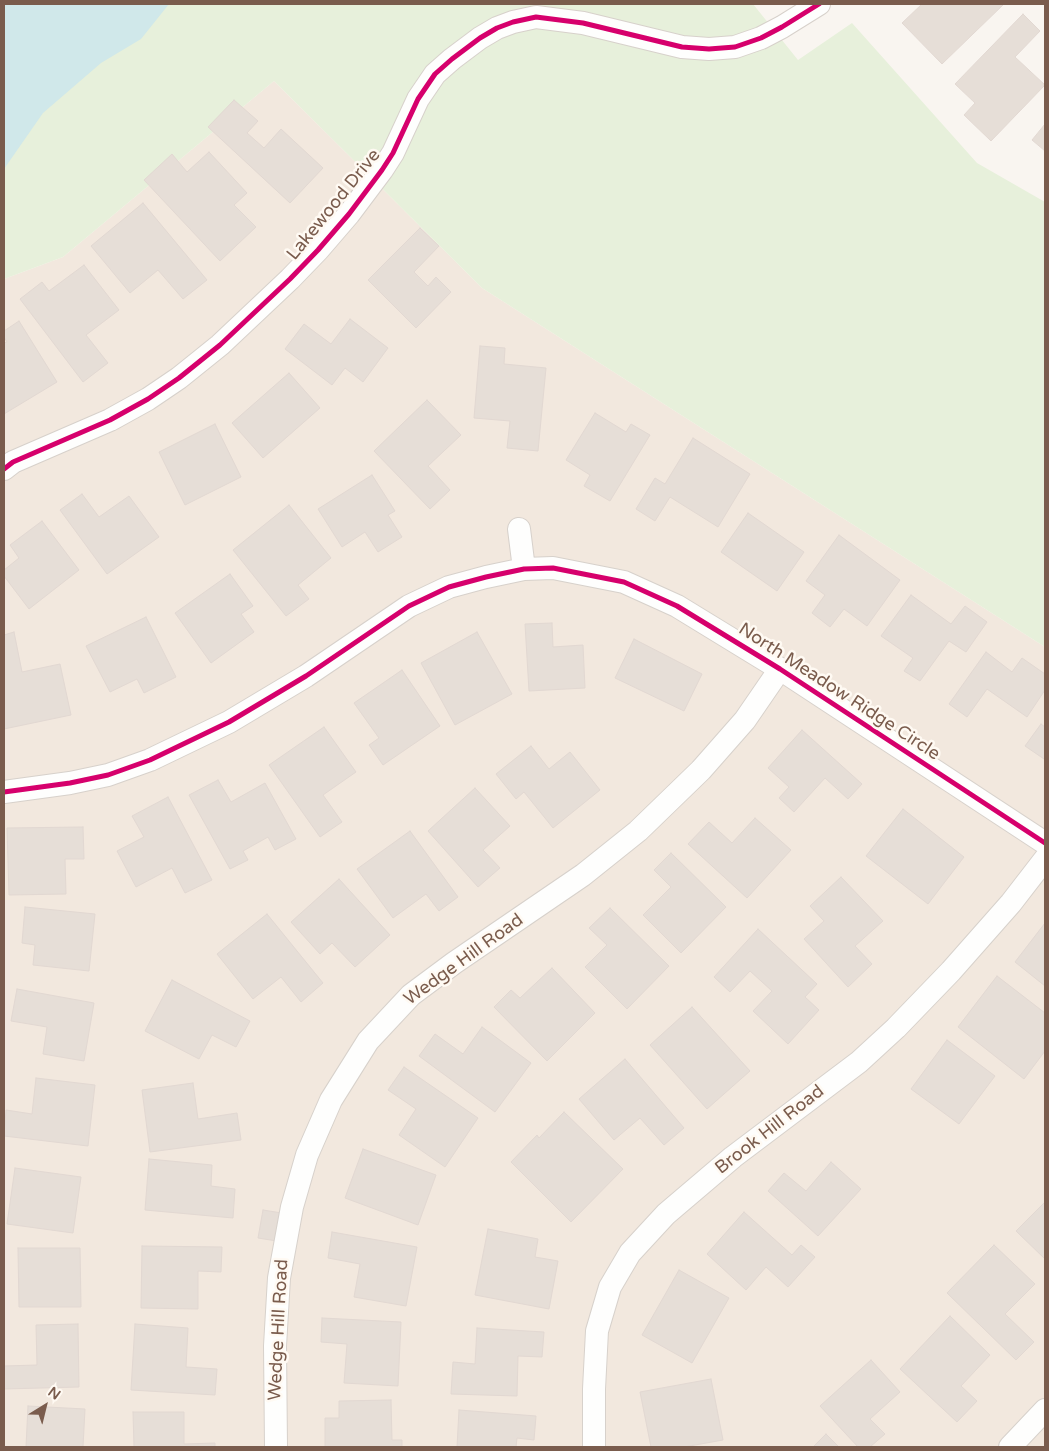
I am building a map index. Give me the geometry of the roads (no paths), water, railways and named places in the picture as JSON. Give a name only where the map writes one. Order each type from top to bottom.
[{"type":"street","name":"Lakewood Drive","points":[[4,468],[13,462],[110,420],[148,399],[179,378],[220,345],[290,279],[349,214],[393,153],[418,99],[435,74],[480,38],[497,28],[536,17],[584,23],[682,47],[709,49],[734,47],[761,38],[818,4]]},
{"type":"street","points":[[519,529],[524,569]]},
{"type":"street","name":"North Meadow Ridge Circle","points":[[4,792],[70,783],[108,775],[150,760],[229,722],[306,676],[409,606],[449,587],[486,577],[524,569],[553,568],[624,582],[677,606],[780,669],[1045,843]]},
{"type":"street","name":"Wedge Hill Road","points":[[276,1447],[275,1346],[279,1278],[292,1207],[307,1155],[330,1100],[368,1041],[411,995],[454,963],[583,875],[638,830],[701,770],[745,720],[780,669]]},
{"type":"street","name":"Brook Hill Road","points":[[594,1447],[597,1331],[610,1287],[630,1253],[666,1214],[733,1157],[859,1062],[896,1028],[957,964],[1012,902],[1045,859]]},
{"type":"street","points":[[1010,1447],[1045,1410]]},
{"type":"water","points":[[4,4],[169,4],[141,39],[101,63],[43,113],[4,169]]}]
